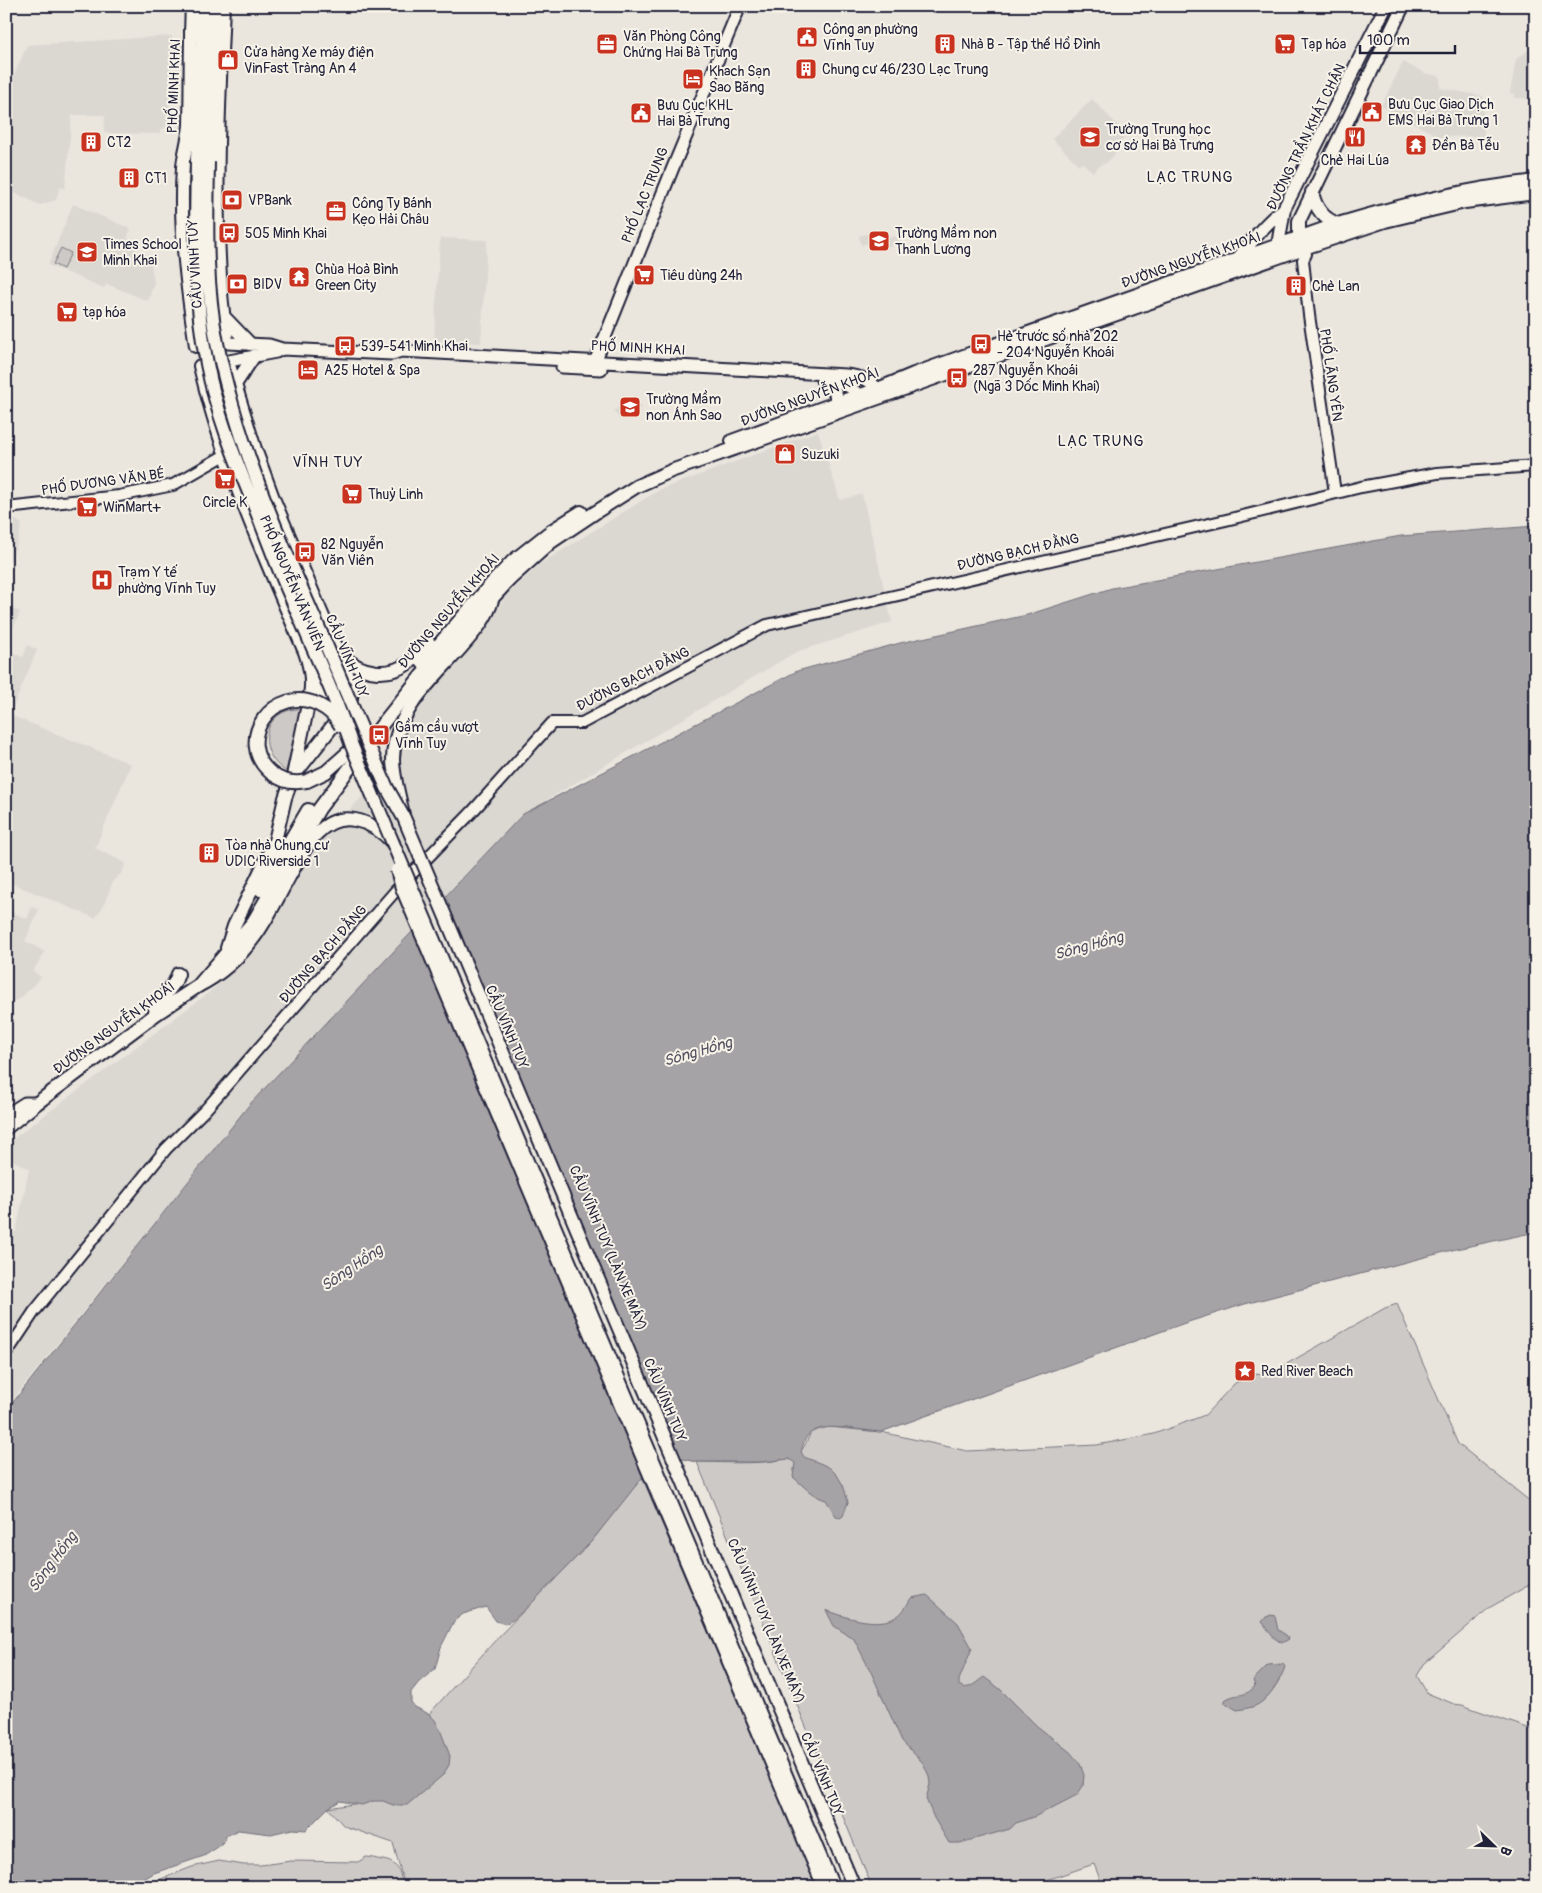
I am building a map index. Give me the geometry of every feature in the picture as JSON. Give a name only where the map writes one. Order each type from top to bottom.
[{"type":"main road","name":"PHỐ MINH KHAI","points":[[192,6],[190,129],[183,166],[184,256],[189,307],[196,346]]},
{"type":"main road","points":[[191,31],[199,6]]},
{"type":"main road","points":[[203,161],[204,6]]},
{"type":"main road","points":[[203,161],[214,6]]},
{"type":"main road","points":[[214,6],[220,64]]},
{"type":"main road","points":[[223,6],[218,129],[218,211],[221,294],[228,342],[231,349],[229,362],[220,370],[206,370],[200,366],[195,356],[196,346],[204,337],[209,335],[220,336],[228,342]]},
{"type":"main road","name":"PHỐ LẠC TRUNG","points":[[594,365],[740,6]]},
{"type":"main road","name":"ĐƯỜNG TRẦN KHÁT CHÂN","points":[[1280,251],[1284,209],[1386,6]]},
{"type":"main road","points":[[1301,249],[1299,221],[1403,6]]},
{"type":"main road","points":[[1333,112],[1349,119]]},
{"type":"main road","points":[[190,129],[203,161]]},
{"type":"main road","points":[[203,161],[218,129]]},
{"type":"main road","name":"CẦU VĨNH TUY","points":[[203,161],[195,255],[200,325],[207,366],[218,407],[237,462],[289,593],[337,705],[352,747],[834,1887]]},
{"type":"main road","name":"CẦU VĨNH TUY","points":[[203,161],[207,256],[217,342],[238,424],[259,484],[290,563],[387,788],[404,818],[854,1887]]},
{"type":"main road","name":"ĐƯỜNG NGUYỄN KHOÁI","points":[[1301,249],[1338,224],[1396,206],[1474,188],[1536,181]]},
{"type":"main road","points":[[1312,192],[1319,211],[1331,222],[1338,224]]},
{"type":"main road","name":"ĐƯỜNG NGUYỄN KHOÁI","points":[[880,394],[959,358],[1231,259],[1301,249],[1385,221],[1465,202],[1536,193]]},
{"type":"main road","points":[[1231,259],[1273,217],[1284,209]]},
{"type":"main road","name":"ĐƯỜNG NGUYỄN KHOÁI","points":[[6,1128],[36,1103],[156,1014],[198,986],[253,922],[319,809],[374,736],[422,676],[518,571],[551,542],[637,486],[671,471],[861,400],[1280,251]]},
{"type":"main road","points":[[224,318],[252,350],[236,383]]},
{"type":"main road","name":"PHỐ MINH KHAI","points":[[228,342],[252,350],[276,352],[282,349],[392,354],[401,351],[506,360],[827,381],[843,384],[851,388],[861,400]]},
{"type":"main road","name":"PHỐ MINH KHAI","points":[[229,362],[252,350]]},
{"type":"main road","name":"PHỐ NGUYỄN VĂN VIÊN","points":[[229,362],[255,449],[281,517],[331,636],[341,654],[352,664],[367,671],[395,671],[414,659],[484,584],[492,582]]},
{"type":"main road","name":"PHỐ MINH KHAI","points":[[594,365],[846,375],[870,381],[880,394]]},
{"type":"main road","name":"PHỐ NGUYỄN VĂN VIÊN","points":[[200,366],[209,404],[225,455],[264,556],[310,666],[311,690],[293,776],[285,798],[275,841],[234,926],[229,949]]},
{"type":"main road","points":[[827,381],[836,394],[836,402]]},
{"type":"main road","name":"ĐƯỜNG NGUYỄN KHOÁI","points":[[229,949],[293,833],[352,747],[492,582],[513,561],[551,531],[634,479],[672,462],[836,402],[861,400]]},
{"type":"main road","points":[[254,530],[263,533],[272,530],[279,525],[281,517]]},
{"type":"main road","points":[[264,556],[268,548],[276,543],[286,540],[291,541]]},
{"type":"main road","points":[[404,818],[393,759],[398,730],[418,696],[473,634],[486,616],[492,600]]},
{"type":"main road","points":[[293,776],[335,723],[352,694],[341,654]]},
{"type":"main road","points":[[310,666],[329,705],[335,710],[342,711]]},
{"type":"main road","points":[[301,699],[322,706],[339,722],[352,747],[326,772],[307,781],[295,782],[277,777],[264,766],[256,746],[258,728],[264,718],[274,708],[288,701],[301,699]]},
{"type":"main road","name":"CẦU VĨNH TUY (LÀN XE MÁY)","points":[[404,818],[418,837],[862,1887]]},
{"type":"main road","points":[[198,986],[218,975],[229,966],[255,936],[305,847],[315,834],[329,824],[347,819],[363,822],[382,832],[395,845],[397,871],[402,888],[824,1887]]},
{"type":"main road","points":[[156,1014],[155,1008],[175,982],[178,974]]},
{"type":"main road","points":[[6,1116],[25,1103],[36,1103]]},
{"type":"street","name":"PHỐ LÃNG YÊN","points":[[1301,249],[1334,493]]},
{"type":"street","name":"PHỐ DƯƠNG VĂN BÉ","points":[[6,508],[110,497],[173,486],[225,455]]},
{"type":"street","name":"ĐƯỜNG BẠCH ĐẰNG","points":[[6,1354],[34,1312],[166,1149],[206,1109],[398,888],[472,812],[552,723],[582,723],[767,624],[1334,493],[1437,473],[1536,466]]},
{"type":"shaded area","points":[[172,36],[169,127],[161,129],[160,134],[104,133],[105,115],[72,115],[65,189],[60,187],[56,200],[40,205],[6,189],[6,94],[27,45]]},
{"type":"shaded area","points":[[1530,49],[1536,50],[1536,99],[1514,98],[1514,94],[1510,93],[1516,59]]},
{"type":"shaded area","points":[[1403,62],[1427,74],[1440,76],[1440,88],[1483,96],[1484,136],[1440,137],[1381,106]]},
{"type":"shaded area","name":"Trường Trung học cơ sở Hai Bà Trưng","points":[[1092,99],[1127,135],[1114,149],[1117,152],[1105,164],[1103,163],[1093,172],[1083,163],[1079,165],[1052,139]]},
{"type":"shaded area","name":"Times School Minh Khai","points":[[73,204],[131,229],[127,239],[136,240],[137,253],[146,254],[147,263],[151,263],[154,283],[148,301],[107,284],[104,288],[48,265]]},
{"type":"shaded area","name":"Trường Mầm non Thanh Lương","points":[[880,230],[882,239],[895,236],[900,242],[897,245],[873,251],[871,242],[861,245],[859,236]]},
{"type":"shaded area","points":[[440,238],[487,240],[481,343],[434,341]]},
{"type":"shaded area","points":[[61,248],[71,253],[63,269],[53,264]]},
{"type":"shaded area","name":"Trường Mầm non Ánh Sao","points":[[636,395],[641,408],[620,420],[614,411]]},
{"type":"shaded area","points":[[818,431],[840,500],[862,494],[892,622],[796,652],[523,814],[249,1105],[6,1408],[6,1232],[16,1232],[29,1169],[6,1157],[6,1144],[207,994],[240,966],[263,937],[311,852],[323,837],[399,759],[401,739],[420,698],[490,621],[505,597],[540,564],[659,490]]},
{"type":"shaded area","points":[[11,517],[22,524],[18,541],[6,571],[6,518]]},
{"type":"shaded area","points":[[6,606],[20,612],[6,645]]},
{"type":"shaded area","points":[[28,645],[37,650],[10,715],[131,764],[95,848],[126,863],[117,880],[114,879],[103,907],[95,918],[6,881],[6,650],[23,657]]},
{"type":"shaded area","points":[[301,709],[286,771],[276,763],[270,754],[267,733],[271,723],[278,716],[288,711]]},
{"type":"shaded area","points":[[32,907],[39,910],[25,941],[45,952],[33,971],[41,977],[23,996],[6,1006],[6,909],[27,919]]},
{"type":"shaded area","points":[[1397,1304],[1458,1444],[1536,1506],[1536,1581],[1489,1608],[1424,1664],[1417,1676],[1427,1693],[1536,1731],[1536,1887],[1103,1887],[1094,1864],[1026,1887],[872,1887],[697,1462],[751,1463],[781,1460],[792,1457],[800,1452],[811,1432],[828,1427],[881,1432],[967,1451],[1097,1445],[1154,1434],[1205,1415],[1234,1384],[1252,1373],[1269,1374],[1385,1308]]},
{"type":"shaded area","points":[[642,1477],[817,1887],[405,1887],[393,1843],[344,1826],[328,1808],[373,1801],[406,1774],[429,1714],[501,1634],[591,1542]]},
{"type":"shaded area","points":[[366,1857],[387,1861],[395,1865],[401,1876],[402,1887],[140,1887],[192,1867],[219,1861],[244,1865],[261,1865],[291,1861],[358,1862]]},
{"type":"water","name":"Sông Hồng","points":[[1536,526],[1536,1232],[1456,1249],[1245,1304],[1185,1323],[881,1432],[836,1427],[819,1429],[808,1436],[801,1452],[804,1457],[830,1468],[843,1485],[848,1502],[843,1516],[840,1518],[836,1516],[826,1500],[812,1493],[793,1477],[795,1463],[789,1459],[762,1462],[697,1462],[661,1454],[591,1542],[513,1620],[505,1624],[496,1621],[486,1607],[463,1614],[454,1621],[441,1647],[435,1669],[419,1682],[411,1692],[411,1702],[415,1707],[429,1714],[435,1720],[450,1756],[449,1765],[443,1775],[407,1805],[393,1805],[383,1801],[373,1801],[362,1805],[340,1801],[328,1808],[306,1830],[292,1829],[271,1834],[238,1830],[227,1835],[221,1845],[204,1856],[154,1873],[130,1887],[6,1887],[6,1411],[249,1105],[523,814],[797,671],[900,643],[1027,615],[1112,588],[1401,536]]},
{"type":"water","points":[[927,1595],[958,1623],[972,1648],[959,1680],[959,1685],[969,1687],[984,1677],[1000,1689],[1037,1726],[1070,1752],[1080,1764],[1084,1775],[1083,1786],[1077,1795],[1036,1816],[1016,1823],[1010,1829],[960,1843],[949,1843],[934,1818],[926,1799],[930,1784],[929,1776],[923,1763],[902,1741],[854,1639],[834,1626],[826,1610],[851,1618],[880,1622],[896,1617],[905,1609],[911,1598]]},
{"type":"water","points":[[1271,1615],[1275,1616],[1278,1630],[1289,1639],[1282,1643],[1272,1636],[1262,1622]]},
{"type":"water","points":[[1283,1664],[1285,1667],[1278,1683],[1270,1694],[1257,1705],[1237,1710],[1225,1703],[1225,1700],[1233,1696],[1248,1693],[1255,1686],[1253,1680],[1268,1665]]},
{"type":"pier","points":[[444,894],[684,1462],[662,1456],[648,1474],[415,924]]},
{"type":"place","name":"Công an phường Vĩnh Tuy","points":[[807,37]]},
{"type":"place","name":"Văn Phòng Công Chứng Hai Bà Trưng","points":[[607,44]]},
{"type":"place","name":"Nhà B - Tập thể Hồ Đình","points":[[945,44]]},
{"type":"place","name":"Tạp hóa","points":[[1285,44]]},
{"type":"place","name":"Cửa hàng Xe máy điện VinFast Tràng An 4","points":[[228,60]]},
{"type":"place","name":"Chung cư 46/230 Lạc Trung","points":[[806,69]]},
{"type":"place","name":"Khach Sạn Sao Băng","points":[[693,79]]},
{"type":"place","name":"Bưu Cục Giao Dịch EMS Hai Bà Trưng 1","points":[[1372,112]]},
{"type":"place","name":"Bưu Cục KHL Hai Bà Trưng","points":[[641,113]]},
{"type":"place","name":"Trường Trung học cơ sở Hai Bà Trưng","points":[[1090,137]]},
{"type":"place","name":"Chè Hai Lúa","points":[[1355,137]]},
{"type":"place","name":"CT2","points":[[91,142]]},
{"type":"place","name":"Đền Bà Tễu","points":[[1416,145]]},
{"type":"place","name":"CT1","points":[[129,178]]},
{"type":"place","name":"VPBank","points":[[232,200]]},
{"type":"place","name":"Công Ty Bánh Kẹo Hải Châu","points":[[336,211]]},
{"type":"place","name":"505 Minh Khai","points":[[229,233]]},
{"type":"place","name":"Trường Mầm non Thanh Lương","points":[[879,241]]},
{"type":"place","name":"Times School Minh Khai","points":[[87,252]]},
{"type":"place","name":"Tiêu dùng 24h","points":[[644,275]]},
{"type":"place","name":"Chùa Hoà Bình Green City","points":[[299,277]]},
{"type":"place","name":"BIDV","points":[[237,284]]},
{"type":"place","name":"Chè Lan","points":[[1296,286]]},
{"type":"place","name":"tạp hóa","points":[[67,312]]},
{"type":"place","name":"Hè trước số nhà 202 - 204 Nguyễn Khoái","points":[[981,344]]},
{"type":"place","name":"539-541 Minh Khai","points":[[345,346]]},
{"type":"place","name":"A25 Hotel & Spa","points":[[308,370]]},
{"type":"place","name":"287 Nguyễn Khoái (Ngã 3 Dốc Minh Khai)","points":[[957,378]]},
{"type":"place","name":"Trường Mầm non Ánh Sao","points":[[630,407]]},
{"type":"place","name":"Suzuki","points":[[785,454]]},
{"type":"place","name":"Circle K","points":[[225,479]]},
{"type":"place","name":"Thuỷ Linh","points":[[352,494]]},
{"type":"place","name":"WinMart+","points":[[87,507]]},
{"type":"place","name":"82 Nguyễn Văn Viên","points":[[305,552]]},
{"type":"place","name":"Trạm Y tế phường Vĩnh Tuy","points":[[102,580]]},
{"type":"place","name":"Gầm cầu vượt Vĩnh Tuy","points":[[379,735]]},
{"type":"place","name":"Tòa nhà Chung cư UDIC Riverside 1","points":[[209,853]]},
{"type":"place","name":"Red River Beach","points":[[1245,1371]]},
{"type":"district","name":"LẠC TRUNG","points":[[1190,177]]},
{"type":"district","name":"LẠC TRUNG","points":[[1101,441]]},
{"type":"district","name":"VĨNH TUY","points":[[328,462]]}]
